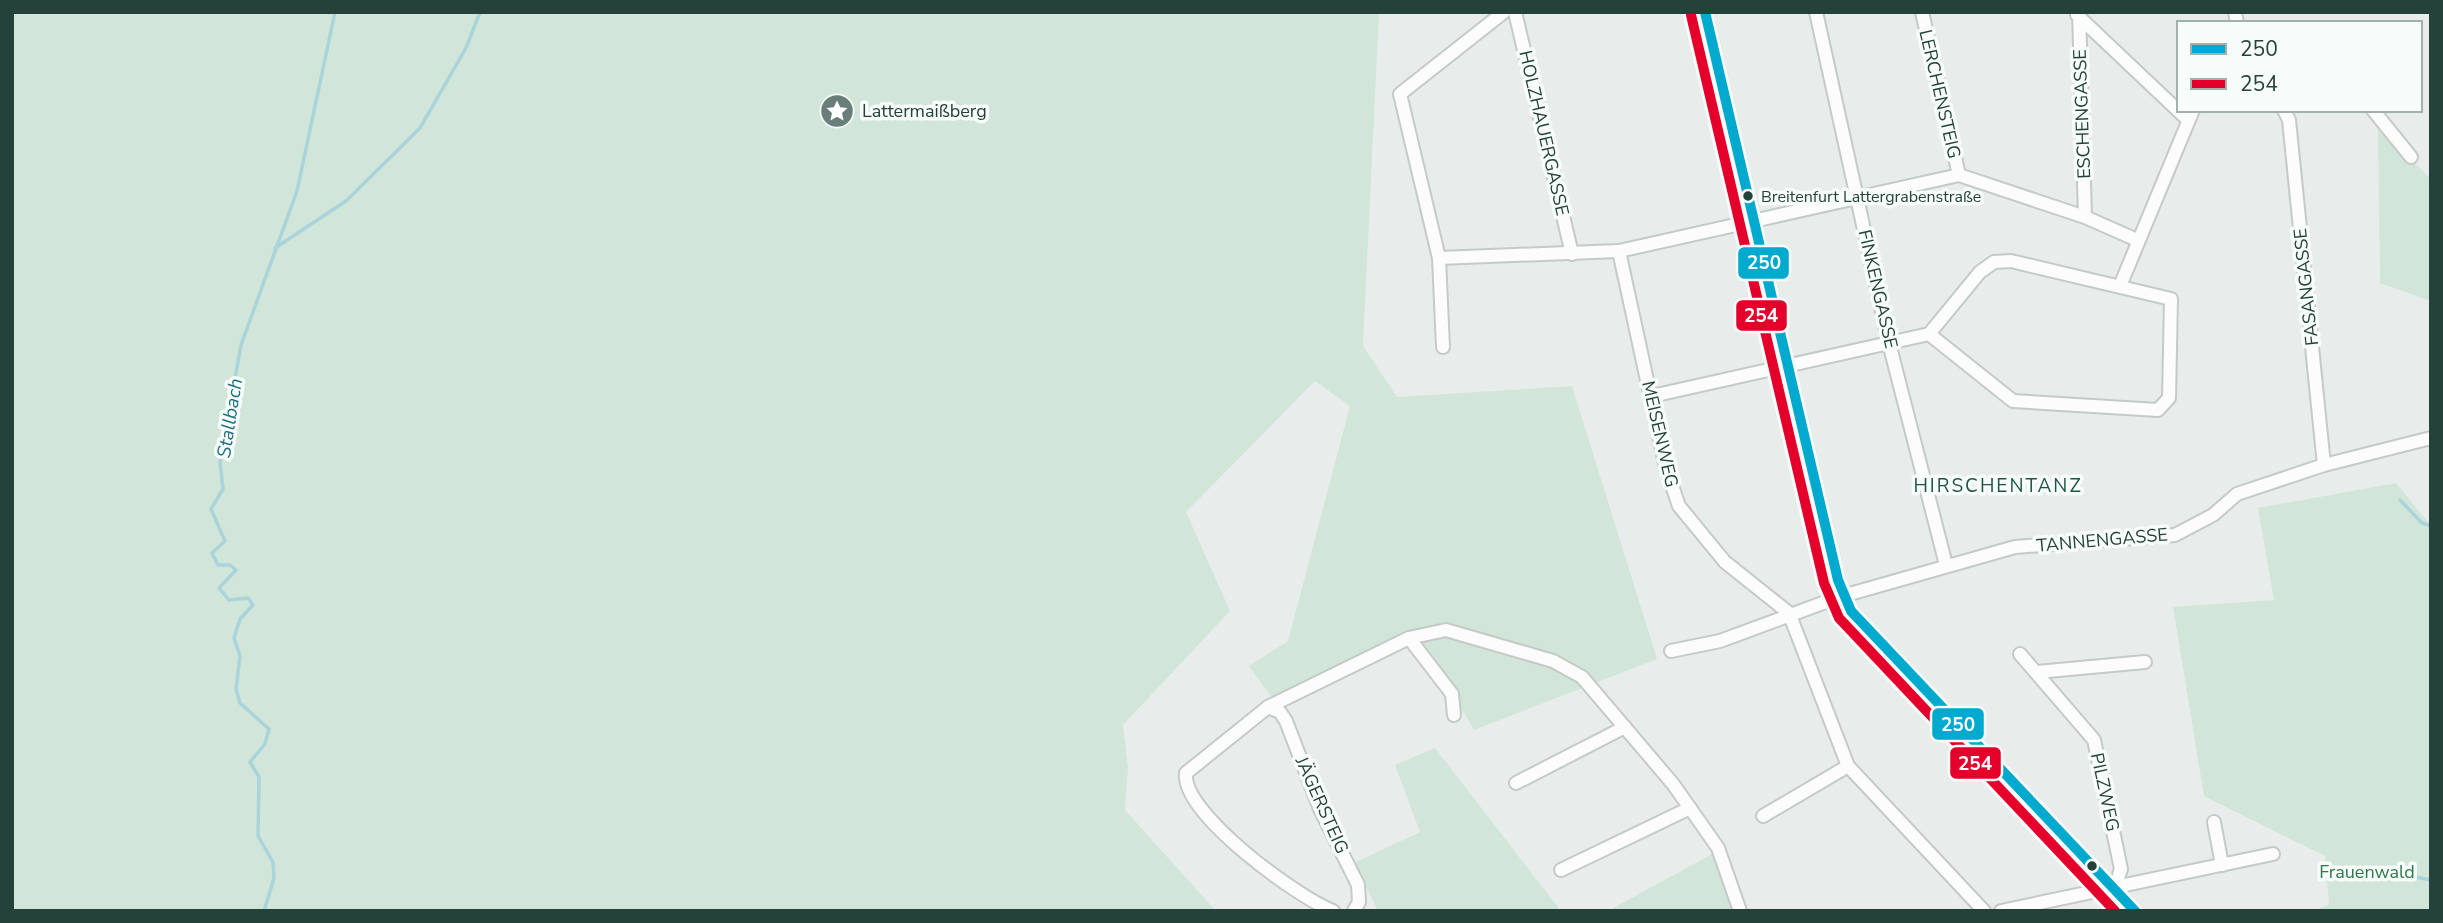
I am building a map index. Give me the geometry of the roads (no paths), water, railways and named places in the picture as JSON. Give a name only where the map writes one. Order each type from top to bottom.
[{"type":"street","points":[[1443,347],[1439,258],[1401,94],[1504,12]]},
{"type":"street","name":"HOLZHAUERGASSE","points":[[1515,12],[1572,254]]},
{"type":"street","points":[[1705,12],[1838,580],[1844,595],[1852,611],[2135,911]]},
{"type":"street","name":"FINKENGASSE","points":[[1816,12],[1889,343],[1946,565]]},
{"type":"street","name":"LERCHENSTEIG","points":[[1922,12],[1959,175]]},
{"type":"street","points":[[2078,15],[2177,103]]},
{"type":"street","name":"ESCHENGASSE","points":[[2078,15],[2085,217]]},
{"type":"street","name":"FASANGASSE","points":[[2285,112],[2289,120],[2324,466]]},
{"type":"street","points":[[2375,112],[2411,157]]},
{"type":"street","points":[[2120,286],[2190,115]]},
{"type":"street","points":[[1439,258],[1619,251],[1959,175],[2085,217],[2137,240]]},
{"type":"street","name":"MEISENWEG","points":[[1619,251],[1666,468],[1684,516],[1725,562],[1789,613]]},
{"type":"street","points":[[1651,396],[1929,334],[1980,272],[1994,262],[2011,261],[2171,299],[2169,398],[2158,410],[2013,401],[1929,334]]},
{"type":"street","name":"TANNENGASSE","points":[[1844,595],[2015,547],[2175,535],[2213,515],[2237,494],[2324,466],[2431,438]]},
{"type":"street","points":[[1671,651],[1720,641],[1771,623],[1789,613],[1844,595]]},
{"type":"street","points":[[1789,613],[1848,766],[1984,911]]},
{"type":"street","points":[[1333,911],[1298,894],[1238,849],[1190,792],[1186,773],[1268,707],[1409,638],[1446,629],[1553,661],[1582,677],[1690,808],[1718,848],[1740,911]]},
{"type":"street","points":[[1409,638],[1452,694],[1454,715]]},
{"type":"street","name":"PILZWEG","points":[[2020,654],[2094,740],[2121,869],[2115,888]]},
{"type":"street","points":[[2037,672],[2144,662]]},
{"type":"street","name":"JÄGERSTEIG","points":[[1268,707],[1280,712],[1286,722],[1321,808],[1358,885],[1360,896],[1354,911]]},
{"type":"street","points":[[1516,783],[1625,727]]},
{"type":"street","points":[[1763,816],[1848,766]]},
{"type":"street","points":[[1561,870],[1690,808]]},
{"type":"street","points":[[2214,822],[2222,865]]},
{"type":"street","points":[[2001,911],[2273,854]]},
{"type":"waterway","name":"Stallbach","points":[[264,911],[274,878],[273,862],[258,836],[259,777],[250,762],[265,744],[269,729],[240,703],[236,689],[240,656],[234,638],[240,619],[253,605],[248,598],[229,600],[219,588],[236,570],[230,565],[218,565],[212,553],[225,541],[211,509],[223,489],[220,462],[241,345],[297,191],[335,12]]},
{"type":"waterway","points":[[275,248],[346,201],[420,128],[466,48],[480,12]]},
{"type":"waterway","points":[[2400,500],[2422,523],[2431,526]]},
{"type":"waterway","points":[[2346,875],[2390,872],[2431,880]]},
{"type":"place","name":"Lattermaißberg","points":[[837,111]]},
{"type":"place","name":"Breitenfurt Lattergrabenstraße","points":[[1748,196]]},
{"type":"district","name":"HIRSCHENTANZ","points":[[1998,485]]},
{"type":"park label","name":"Frauenwald","points":[[2367,872]]}]
